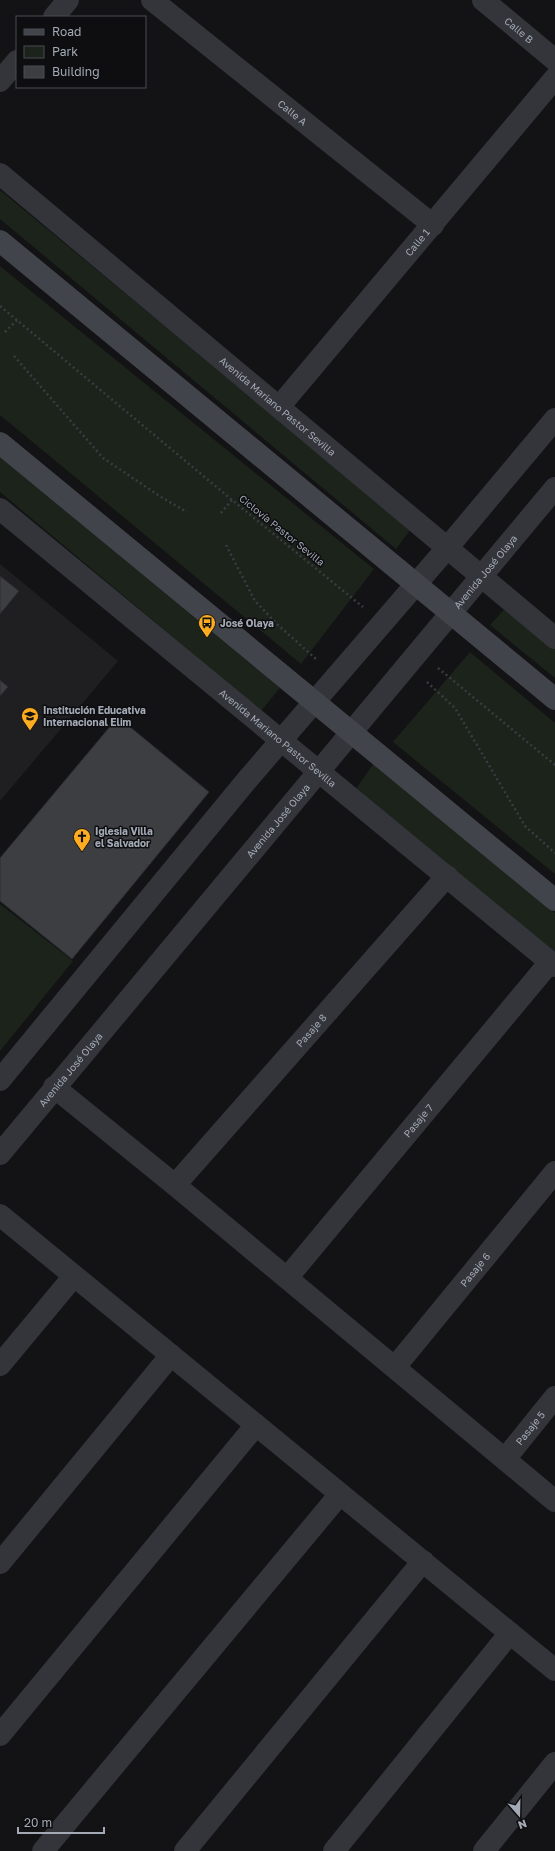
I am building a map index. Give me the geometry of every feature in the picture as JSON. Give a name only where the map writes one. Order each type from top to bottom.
[{"type":"main road","points":[[0,242],[555,699]]},
{"type":"main road","points":[[0,443],[555,900]]},
{"type":"street","points":[[55,16],[68,0]]},
{"type":"street","name":"Calle A","points":[[152,0],[432,224]]},
{"type":"street","name":"Calle B","points":[[483,0],[555,60]]},
{"type":"street","points":[[0,81],[16,61]]},
{"type":"street","name":"Calle 1","points":[[279,407],[555,78]]},
{"type":"street","name":"Avenida Mariano Pastor Sevilla","points":[[0,174],[555,638]]},
{"type":"street","points":[[0,1080],[281,740],[448,548],[555,419]]},
{"type":"street","name":"Avenida José Olaya","points":[[0,1154],[54,1087],[320,771],[555,488]]},
{"type":"street","name":"Avenida Mariano Pastor Sevilla","points":[[0,509],[320,771],[552,964]]},
{"type":"street","name":"Pasaje 8","points":[[175,1185],[446,876]]},
{"type":"street","name":"Pasaje 7","points":[[287,1278],[552,964]]},
{"type":"street","points":[[54,1087],[175,1185],[555,1501]]},
{"type":"street","name":"Pasaje 6","points":[[395,1368],[555,1172]]},
{"type":"street","points":[[0,1215],[555,1670]]},
{"type":"street","points":[[0,1365],[74,1276]]},
{"type":"street","points":[[0,1563],[171,1355]]},
{"type":"street","name":"Pasaje 5","points":[[505,1459],[555,1397]]},
{"type":"street","points":[[0,1735],[256,1424]]},
{"type":"street","points":[[43,1851],[340,1494]]},
{"type":"street","points":[[185,1851],[423,1561]]},
{"type":"street","points":[[334,1851],[510,1633]]},
{"type":"street","points":[[484,1851],[555,1763]]},
{"type":"path","name":"Ciclovía Pastor Sevilla","points":[[0,306],[232,500],[383,622]]},
{"type":"path","points":[[5,332],[17,320]]},
{"type":"path","points":[[14,356],[103,458],[154,493],[188,512]]},
{"type":"path","points":[[220,513],[232,500]]},
{"type":"path","points":[[226,545],[255,601],[278,625],[320,662]]},
{"type":"path","points":[[419,652],[555,765]]},
{"type":"path","points":[[426,680],[455,708],[525,826],[555,853]]},
{"type":"shaded area","name":"Institución Educativa Internacional Elim","points":[[0,564],[118,661],[0,801]]},
{"type":"green space","points":[[0,190],[411,529],[396,549],[0,219]]},
{"type":"green space","points":[[0,266],[374,569],[301,664],[0,415]]},
{"type":"green space","points":[[0,457],[280,688],[261,711],[0,492]]},
{"type":"green space","points":[[507,606],[555,646],[555,678],[490,625]]},
{"type":"green space","points":[[470,652],[555,723],[555,874],[393,742]]},
{"type":"green space","points":[[374,763],[555,913],[555,954],[355,790]]},
{"type":"green space","points":[[0,904],[73,961],[0,1051]]},
{"type":"building","points":[[0,576],[19,591],[0,614]]},
{"type":"building","points":[[0,680],[8,687],[0,696]]},
{"type":"building","name":"Iglesia Villa el Salvador","points":[[118,717],[209,792],[72,959],[0,901],[0,858]]},
{"type":"place","name":"José Olaya","points":[[207,638]]},
{"type":"place","name":"Institución Educativa Internacional Elim","points":[[30,731]]},
{"type":"place","name":"Iglesia Villa el Salvador","points":[[82,852]]}]
